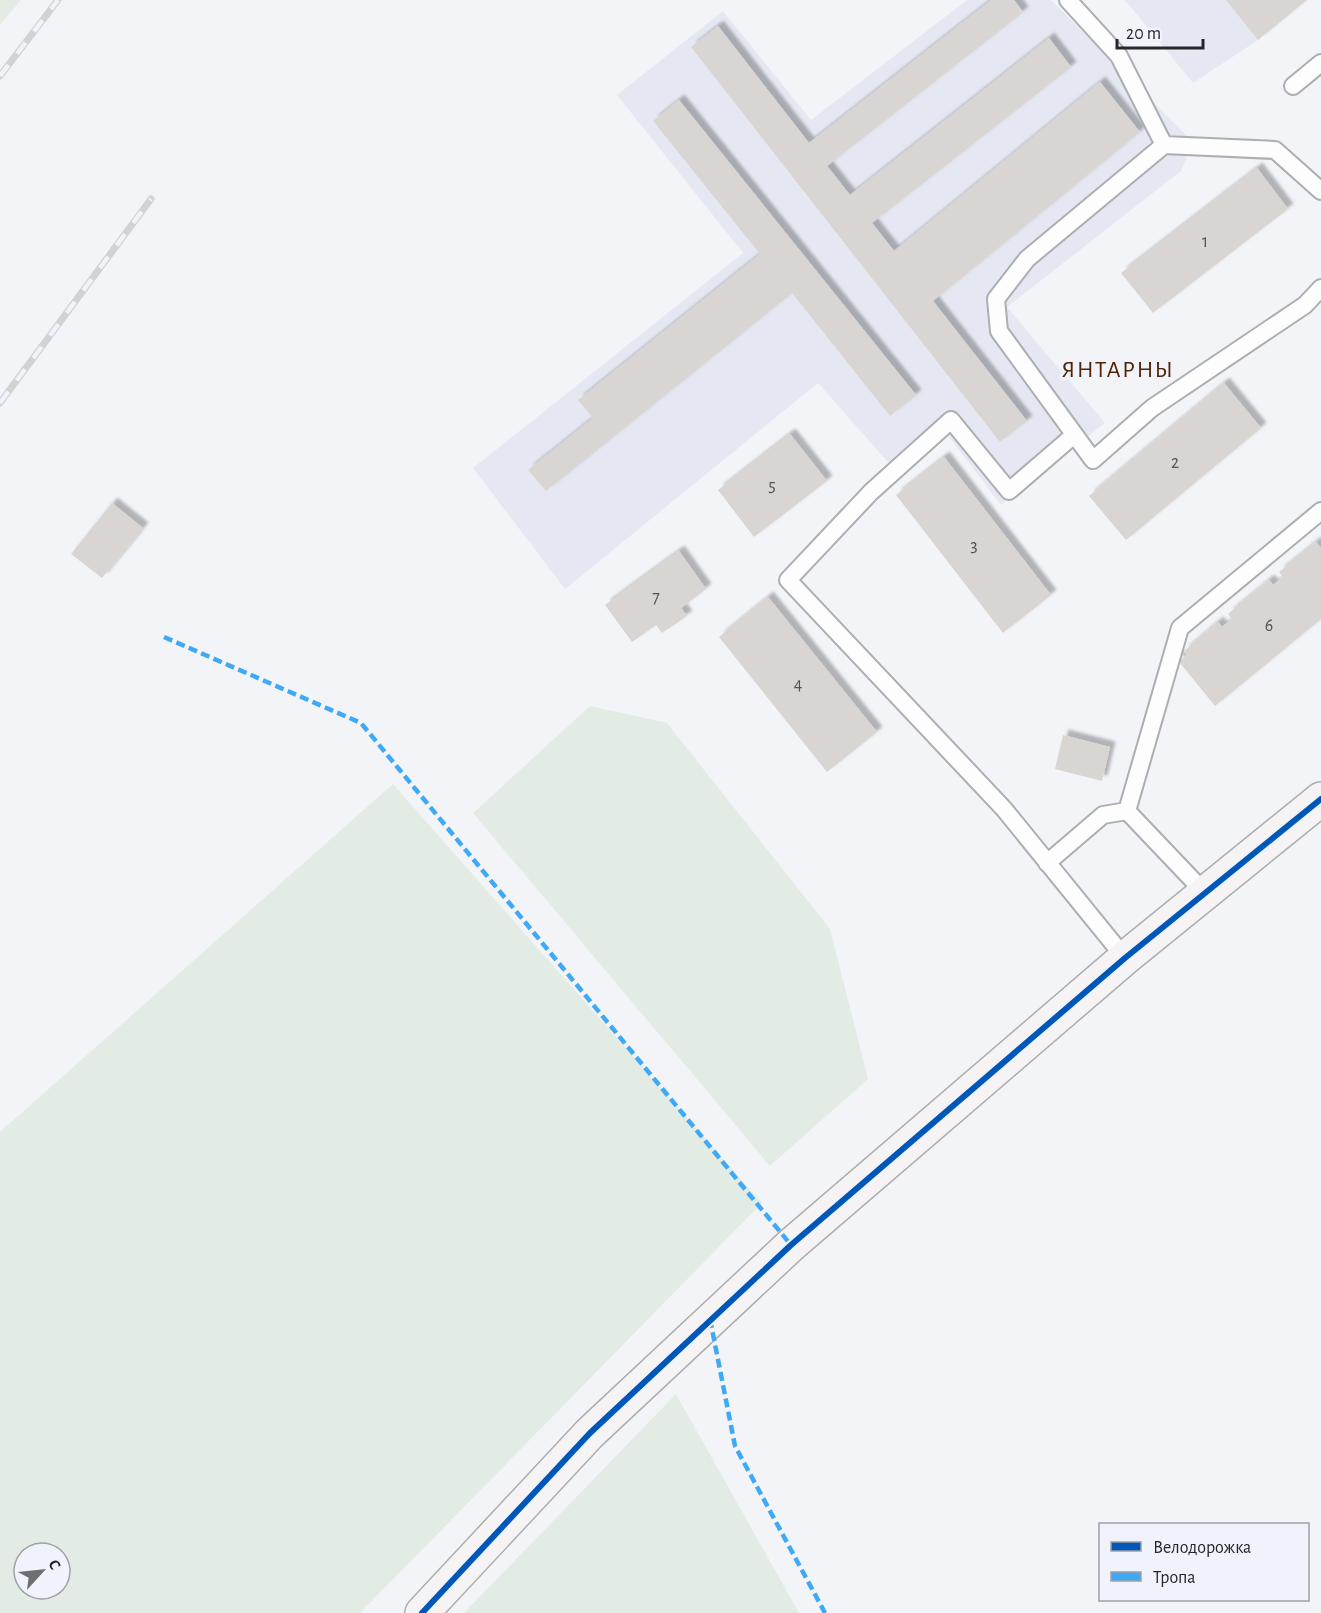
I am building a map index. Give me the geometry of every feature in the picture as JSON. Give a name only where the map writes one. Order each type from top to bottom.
[{"type":"street","points":[[422,1613],[590,1433],[710,1318],[791,1245],[1125,958],[1321,799]]},
{"type":"lane","points":[[1068,0],[1119,56],[1164,145]]},
{"type":"lane","points":[[1293,86],[1321,63]]},
{"type":"lane","points":[[1321,191],[1275,150],[1164,145],[1027,260],[996,299],[999,331],[1092,460],[1152,408],[1305,305],[1321,288]]},
{"type":"lane","points":[[1074,435],[1009,491],[951,420],[871,492],[788,580],[1004,809],[1125,958]]},
{"type":"lane","points":[[1127,811],[1180,628],[1321,511]]},
{"type":"lane","points":[[1047,863],[1103,815],[1127,811]]},
{"type":"lane","points":[[1127,811],[1205,893]]},
{"type":"shaded area","points":[[0,0],[21,0],[0,25]]},
{"type":"shaded area","points":[[967,0],[1051,0],[1193,142],[1181,171],[1007,307],[1105,423],[1001,505],[947,434],[896,471],[818,383],[565,589],[473,468],[743,253],[617,95],[723,11],[811,120]]},
{"type":"shaded area","points":[[1125,0],[1307,0],[1258,40],[1193,83]]},
{"type":"shaded area","points":[[590,706],[667,723],[830,929],[868,1079],[770,1166],[473,813]]},
{"type":"shaded area","points":[[393,784],[762,1203],[360,1613],[0,1613],[0,1132]]},
{"type":"shaded area","points":[[676,1394],[799,1613],[464,1613]]},
{"type":"building","points":[[991,0],[1014,0],[1023,12],[827,166],[850,195],[1049,38],[1071,67],[872,223],[894,251],[1100,82],[1140,132],[933,301],[1027,421],[1000,442],[691,47],[718,26],[809,143]]},
{"type":"building","points":[[1226,0],[1306,0],[1258,40]]},
{"type":"building","points":[[679,100],[916,395],[890,416],[792,293],[546,491],[528,470],[593,418],[578,400],[760,254],[653,121]]},
{"type":"building","points":[[1257,168],[1288,209],[1153,313],[1121,273]]},
{"type":"building","points":[[1224,383],[1261,428],[1126,540],[1089,496]]},
{"type":"building","points":[[790,434],[827,481],[754,537],[718,490]]},
{"type":"building","points":[[944,457],[1051,595],[1003,633],[896,495]]},
{"type":"building","points":[[112,503],[143,528],[102,578],[71,554]]},
{"type":"building","points":[[1316,542],[1321,548],[1321,619],[1215,706],[1176,658],[1179,656],[1182,659],[1187,655],[1184,651],[1218,622],[1222,627],[1232,619],[1228,614],[1269,580],[1273,585],[1283,577],[1279,572]]},
{"type":"building","points":[[679,551],[706,589],[681,608],[687,616],[662,633],[656,625],[632,642],[605,605]]},
{"type":"building","points":[[768,597],[877,732],[827,772],[719,637]]},
{"type":"building","points":[[1063,735],[1110,747],[1102,781],[1055,769]]},
{"type":"railway","points":[[0,76],[58,0]]},
{"type":"railway","points":[[0,403],[151,199]]},
{"type":"marked path","points":[[164,637],[361,723],[791,1245]]},
{"type":"marked path","points":[[710,1319],[735,1446],[825,1613]]},
{"type":"cycle path","points":[[422,1613],[590,1433],[791,1245],[1125,958],[1321,799]]},
{"type":"district","name":"ЯНТАРНЫ","points":[[1118,369]]}]
